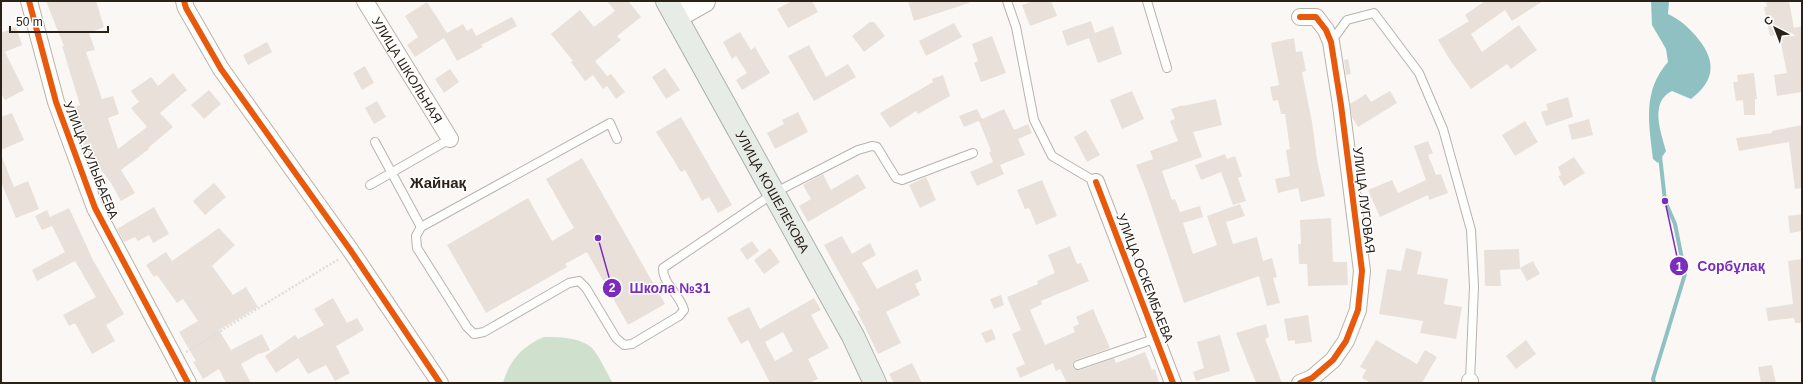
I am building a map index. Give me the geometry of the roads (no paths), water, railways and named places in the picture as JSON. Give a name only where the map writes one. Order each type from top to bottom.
[{"type":"main road","points":[[672,9],[704,1]]},
{"type":"main road","name":"УЛИЦА КОШЕЛЕКОВА","points":[[672,9],[853,336],[875,383]]},
{"type":"street","name":"УЛИЦА КУЛЫБАЕВА","points":[[30,1],[56,102],[95,208],[188,383]]},
{"type":"street","points":[[184,1],[186,8],[221,69],[351,251],[440,383]]},
{"type":"street","name":"УЛИЦА ШКОЛЬНАЯ","points":[[365,1],[450,139]]},
{"type":"street","name":"УЛИЦА ЛУГОВАЯ","points":[[1300,17],[1316,17],[1326,30],[1331,42],[1341,105],[1362,271],[1358,310],[1346,341],[1333,360],[1312,378],[1300,383]]},
{"type":"street","name":"УЛИЦА ОСКЕМБАЕВА","points":[[1096,182],[1173,383]]},
{"type":"lane","points":[[1007,1],[1016,27],[1034,120],[1052,156],[1096,182]]},
{"type":"lane","points":[[1147,1],[1168,68]]},
{"type":"lane","points":[[1331,42],[1348,20],[1374,13],[1419,73],[1442,129],[1471,230],[1474,286],[1470,382]]},
{"type":"lane","points":[[617,139],[610,123],[421,226],[416,236],[417,248],[467,327],[474,334],[484,332],[569,283],[579,281],[586,288],[616,338],[624,345],[632,344],[679,316],[684,310],[682,303],[663,277],[663,268],[774,193],[858,150],[872,146],[877,147],[896,178],[902,180],[973,153]]},
{"type":"lane","points":[[370,185],[450,139]]},
{"type":"lane","points":[[376,142],[421,226]]},
{"type":"lane","points":[[1078,365],[1157,338]]},
{"type":"water","points":[[1651,1],[1669,1],[1668,14],[1676,18],[1695,35],[1707,52],[1711,68],[1706,84],[1691,99],[1672,91],[1665,96],[1661,102],[1658,118],[1666,151],[1658,163],[1653,159],[1649,108],[1654,84],[1668,62],[1666,49],[1652,25]]},
{"type":"waterway","points":[[1654,383],[1653,379],[1685,274],[1675,224],[1665,201],[1660,156]]},
{"type":"place","name":"Сорбұлақ","points":[[1665,201]]},
{"type":"place","name":"Школа №31","points":[[598,238]]},
{"type":"district","name":"Жайнақ","points":[[438,182]]}]
